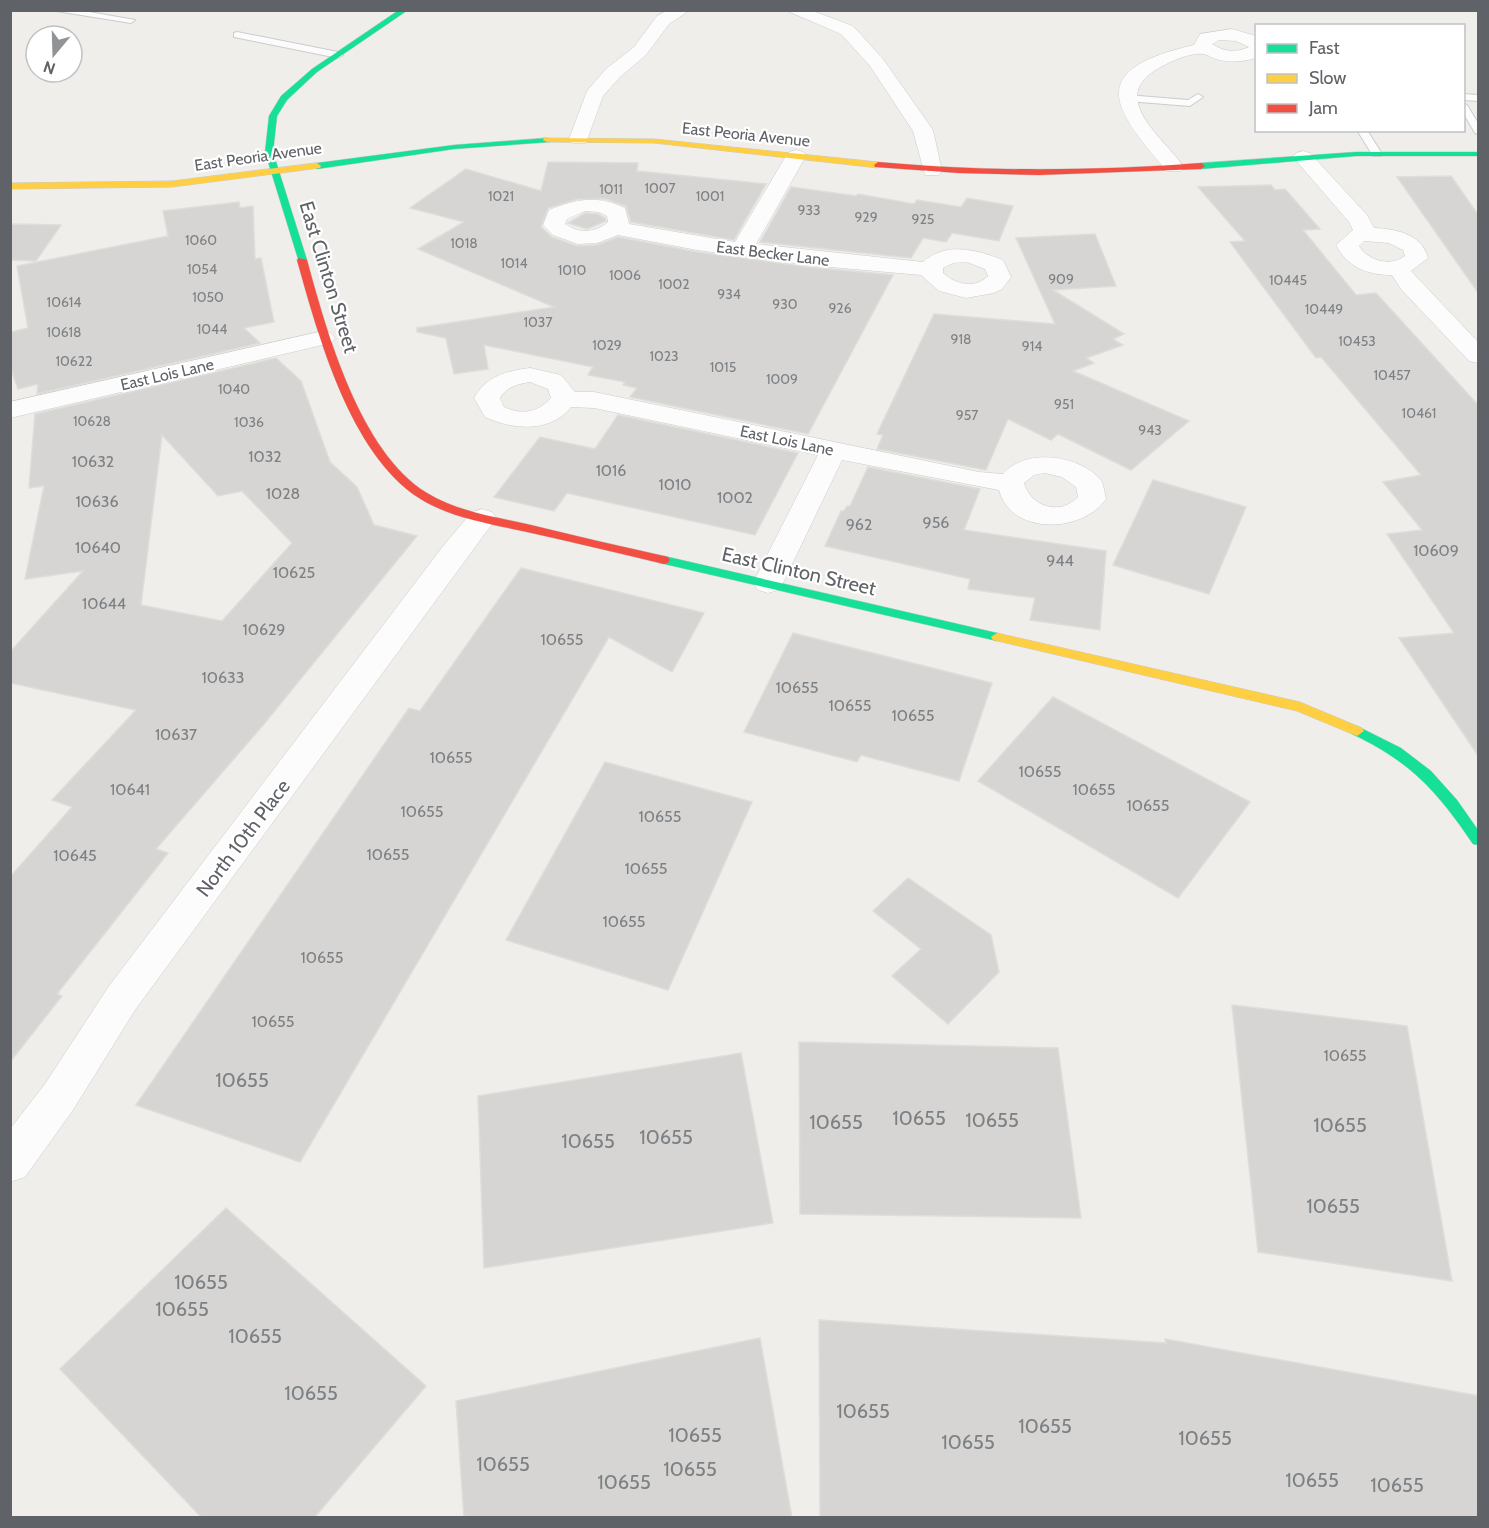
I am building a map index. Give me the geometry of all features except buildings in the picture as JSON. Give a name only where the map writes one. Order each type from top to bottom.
[{"type":"street","name":"East Clinton Street","points":[[405,10],[298,84],[275,111],[269,143],[322,338],[366,433],[388,462],[423,495],[482,518],[1300,707],[1376,741],[1413,761],[1457,809],[1479,840]]},
{"type":"street","points":[[579,139],[594,95],[614,72],[640,51],[663,20],[682,10]]},
{"type":"street","points":[[793,10],[847,30],[877,63],[906,109],[923,130],[932,171]]},
{"type":"street","points":[[1230,34],[1239,17]]},
{"type":"street","points":[[1206,48],[1203,41],[1206,38],[1230,34],[1255,43]]},
{"type":"street","points":[[1174,167],[1140,123],[1127,98],[1129,87],[1146,68],[1186,51],[1206,48],[1218,54],[1235,56],[1255,51]]},
{"type":"street","name":"East Peoria Avenue","points":[[10,186],[141,186],[198,181],[458,146],[579,139],[694,144],[932,171],[1013,174],[1112,171],[1303,157],[1479,154]]},
{"type":"street","points":[[742,249],[796,156]]},
{"type":"street","points":[[1303,157],[1359,220],[1366,234],[1398,239],[1414,248],[1417,258],[1407,266],[1398,268],[1409,284],[1479,356]]},
{"type":"street","name":"East Becker Lane","points":[[615,228],[742,249],[931,269]]},
{"type":"street","name":"East Lois Lane","points":[[10,410],[322,338]]},
{"type":"street","name":"East Lois Lane","points":[[564,399],[594,400],[978,480],[1010,483]]},
{"type":"street","points":[[768,583],[834,450]]},
{"type":"street","name":"North 10th Place","points":[[10,1163],[47,1115],[122,998],[447,561],[482,518]]},
{"type":"lane","points":[[54,10],[131,20]]},
{"type":"lane","points":[[237,34],[338,55]]},
{"type":"lane","points":[[1127,98],[1193,103]]},
{"type":"lane","points":[[1465,109],[1479,131]]},
{"type":"lane","points":[[1363,132],[1377,154]]},
{"type":"traffic: fast","points":[[302,260],[269,152],[270,131],[275,111],[284,98],[315,70],[405,10]]},
{"type":"traffic: fast","points":[[317,166],[454,147],[547,140]]},
{"type":"traffic: fast","points":[[1201,166],[1356,154],[1478,154]]},
{"type":"traffic: fast","points":[[664,560],[997,637]]},
{"type":"traffic: fast","points":[[1357,731],[1396,751],[1426,775],[1440,789],[1478,840]]},
{"type":"traffic: slow","points":[[547,140],[654,141],[878,165]]},
{"type":"traffic: slow","points":[[10,186],[172,184],[317,166]]},
{"type":"traffic: slow","points":[[997,637],[1300,707],[1357,731]]},
{"type":"traffic: jam","points":[[878,165],[918,169],[1039,173],[1201,166]]},
{"type":"traffic: jam","points":[[302,260],[331,355],[345,389],[378,451],[399,476],[422,495],[461,512],[664,560]]}]
